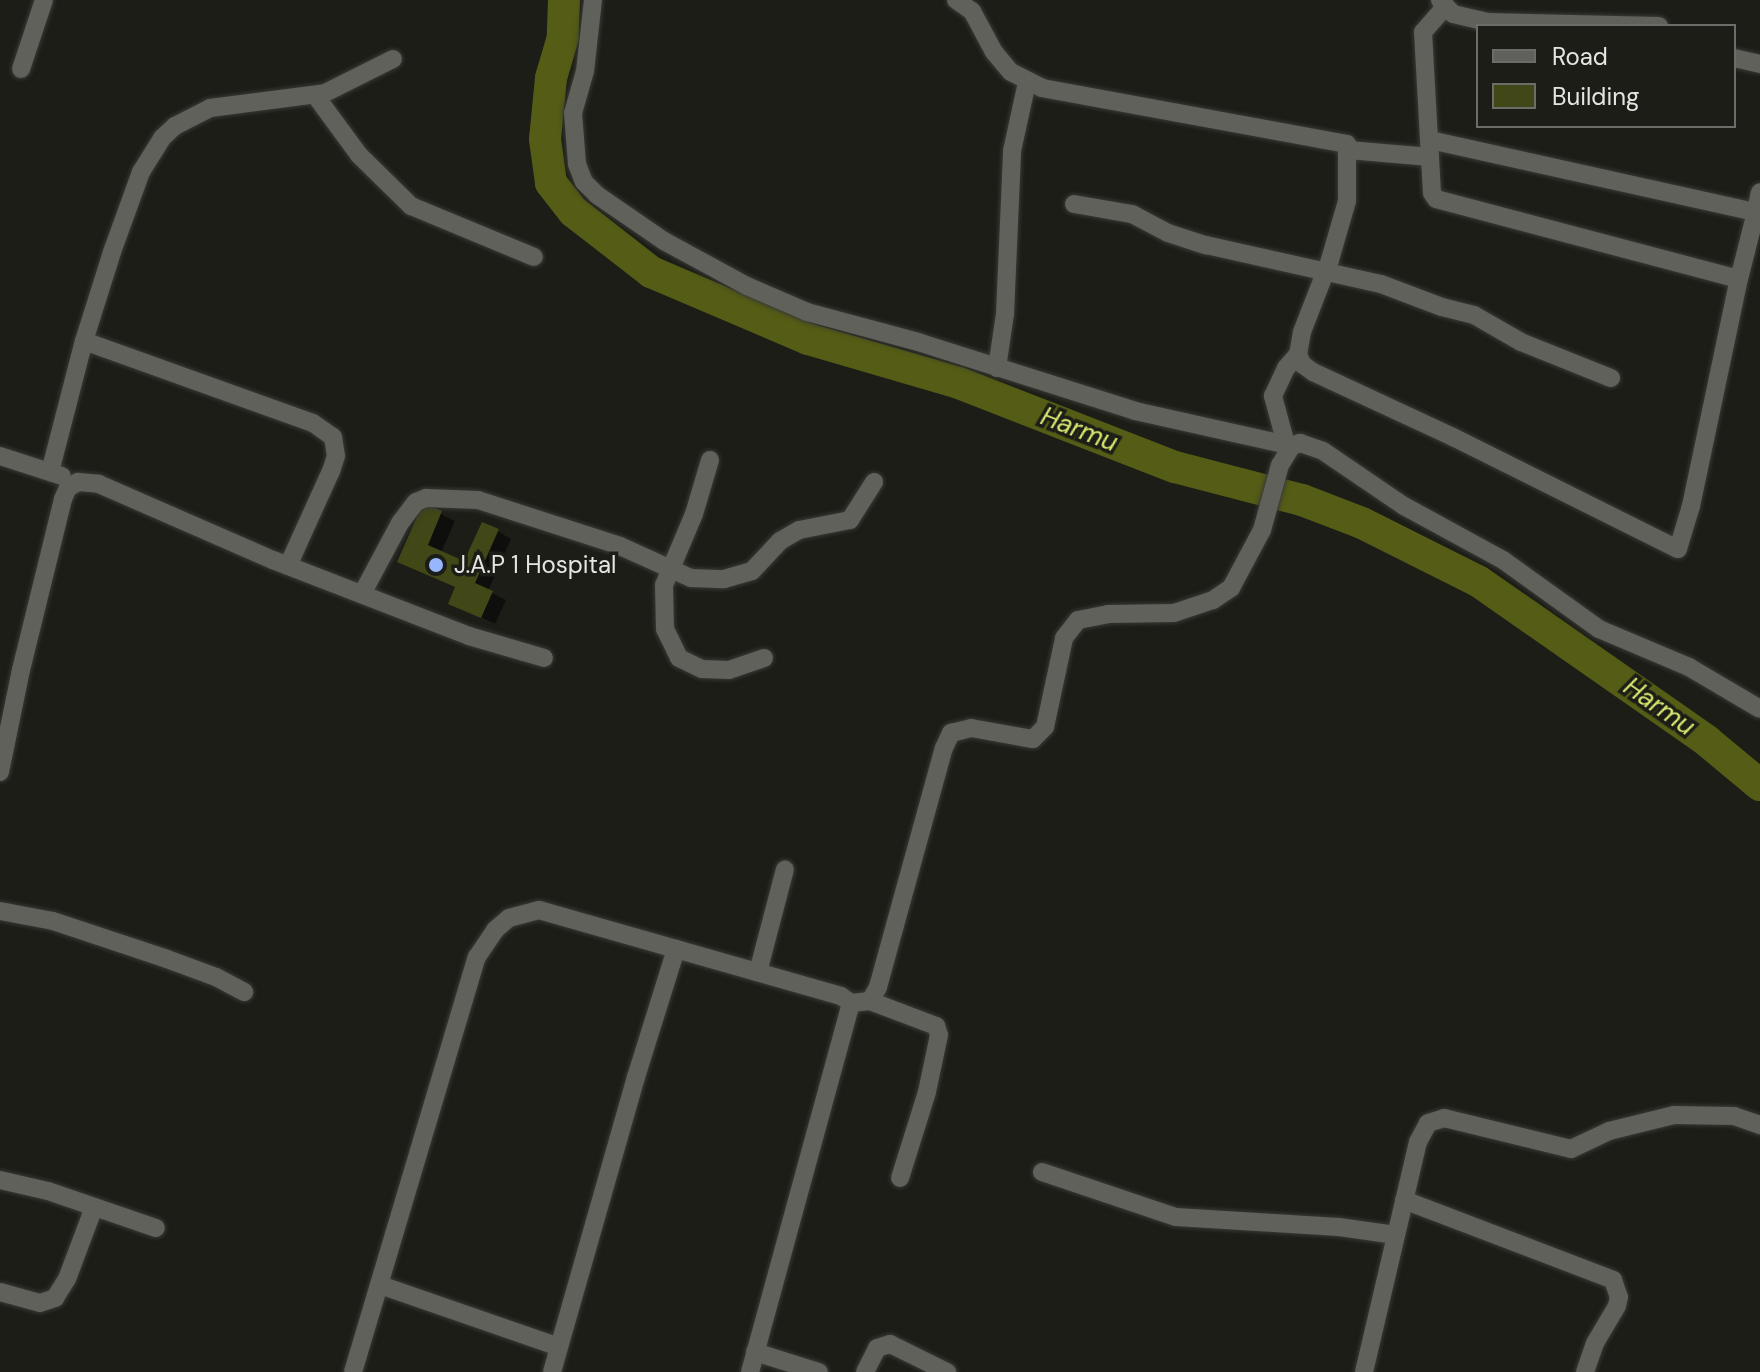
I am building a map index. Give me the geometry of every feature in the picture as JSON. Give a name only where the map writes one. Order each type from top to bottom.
[{"type":"street","points":[[21,69],[44,0]]},
{"type":"street","points":[[593,0],[585,71],[573,113],[572,138],[584,182],[597,195],[675,247],[783,303],[1173,421],[1289,445],[1309,444],[1404,506],[1503,560],[1599,629],[1689,667],[1760,709]]},
{"type":"street","points":[[870,1001],[878,987],[944,748],[951,733],[971,728],[1033,739],[1045,727],[1064,638],[1078,620],[1108,614],[1174,613],[1213,600],[1236,580],[1262,530],[1280,465],[1289,445],[1273,396],[1286,368],[1298,354],[1307,317],[1347,201],[1349,150],[1341,141],[1065,94],[1027,82],[1002,62],[972,11],[956,0]]},
{"type":"street","points":[[1573,24],[1487,22],[1453,14],[1442,4],[1423,32],[1436,199],[1739,279]]},
{"type":"street","points":[[1736,58],[1760,64]]},
{"type":"street","points":[[50,472],[84,341],[141,172],[162,138],[175,126],[210,108],[315,95],[347,85],[393,59]]},
{"type":"street","points":[[997,368],[1005,314],[1012,151],[1027,82]]},
{"type":"street","points":[[315,95],[359,155],[411,206],[534,257]]},
{"type":"street","points":[[1349,150],[1430,148],[1756,212]]},
{"type":"street","points":[[1298,354],[1302,364],[1313,372],[1453,437],[1678,549],[1691,506],[1760,192]]},
{"type":"street","points":[[1074,204],[1132,214],[1168,233],[1206,245],[1326,269],[1474,315],[1521,342],[1611,378]]},
{"type":"street","points":[[84,341],[313,423],[333,437],[336,456],[331,471],[288,566]]},
{"type":"street","points":[[0,456],[78,482],[99,484],[288,566],[469,636],[544,658]]},
{"type":"street","points":[[710,460],[694,514],[669,568],[663,614],[669,642],[679,658],[715,671],[764,658]]},
{"type":"street","points":[[0,772],[21,670],[63,499],[68,488],[78,482]]},
{"type":"street","points":[[362,594],[410,510],[421,499],[467,498],[500,506],[620,546],[691,578],[742,576],[752,571],[789,535],[850,520],[874,482]]},
{"type":"street","points":[[758,972],[785,869]]},
{"type":"street","points":[[353,1372],[463,997],[477,957],[495,930],[509,918],[539,910],[841,996],[851,1003],[870,1001],[936,1026],[939,1035],[927,1092],[900,1178]]},
{"type":"street","points":[[0,911],[53,921],[216,977],[244,992]]},
{"type":"street","points":[[552,1372],[676,949]]},
{"type":"street","points":[[750,1372],[851,1003]]},
{"type":"street","points":[[1364,1372],[1418,1142],[1428,1123],[1444,1118],[1571,1149],[1609,1131],[1674,1115],[1734,1116],[1760,1125]]},
{"type":"street","points":[[1042,1172],[1176,1217],[1347,1228],[1395,1235]]},
{"type":"street","points":[[0,1180],[156,1228]]},
{"type":"street","points":[[1404,1200],[1613,1280],[1619,1297],[1617,1306],[1595,1343],[1585,1372]]},
{"type":"street","points":[[0,1292],[40,1303],[55,1298],[67,1279],[94,1207]]},
{"type":"street","points":[[380,1285],[559,1347]]},
{"type":"street","points":[[865,1372],[877,1348],[890,1344],[947,1372]]},
{"type":"street","points":[[755,1352],[819,1372]]},
{"type":"building","points":[[423,503],[442,511],[428,545],[464,561],[482,522],[499,529],[475,583],[493,591],[481,618],[448,604],[455,587],[397,562]]},
{"type":"waterway","name":"Harmu","points":[[564,0],[563,37],[551,78],[545,139],[551,183],[574,212],[651,272],[808,339],[959,383],[1175,467],[1302,500],[1362,523],[1478,581],[1707,741],[1760,785]]},
{"type":"place","name":"J.A.P 1 Hospital","points":[[436,565]]}]
